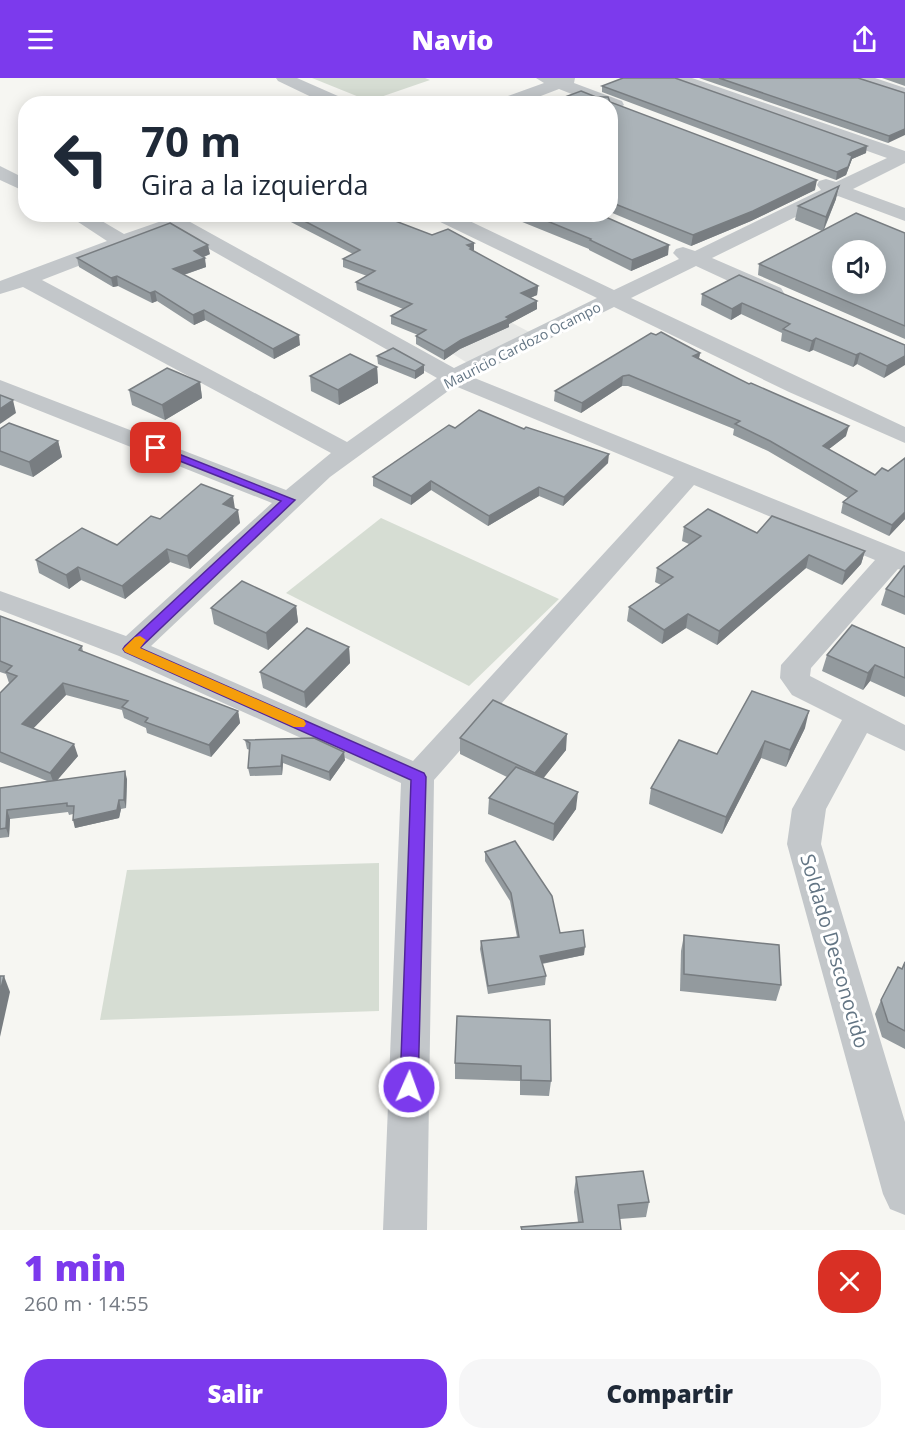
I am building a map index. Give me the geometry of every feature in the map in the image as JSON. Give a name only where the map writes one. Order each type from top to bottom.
[{"type":"street","points":[[284,78],[324,96]]},
{"type":"street","points":[[677,78],[904,157]]},
{"type":"street","points":[[859,78],[905,93]]},
{"type":"street","points":[[521,82],[554,82],[582,96]]},
{"type":"street","points":[[522,96],[554,82]]},
{"type":"street","points":[[554,82],[569,96]]},
{"type":"street","name":"Mauricio Cardozo Ocampo","points":[[130,649],[289,500],[348,452],[453,377],[696,259],[818,189],[904,157]]},
{"type":"street","points":[[0,172],[18,182]]},
{"type":"street","points":[[818,189],[905,215]]},
{"type":"street","points":[[818,189],[905,230]]},
{"type":"street","points":[[89,222],[122,241]]},
{"type":"street","points":[[0,288],[175,222]]},
{"type":"street","points":[[193,222],[453,377],[899,560],[796,664],[795,678],[803,687],[905,739]]},
{"type":"street","points":[[456,222],[797,387],[905,436]]},
{"type":"street","points":[[665,245],[791,300]]},
{"type":"street","points":[[23,278],[348,452]]},
{"type":"street","points":[[0,387],[289,500]]},
{"type":"street","points":[[405,1230],[418,777],[690,474]]},
{"type":"street","points":[[0,600],[130,649],[418,777]]},
{"type":"street","name":"Soldado Desconocido","points":[[860,716],[809,809],[804,844],[905,1194]]},
{"type":"shaded area","points":[[312,78],[425,78],[430,80],[384,96],[357,96]]},
{"type":"shaded area","points":[[501,317],[535,335],[469,364],[437,344]]},
{"type":"shaded area","points":[[381,518],[559,599],[469,686],[286,593]]},
{"type":"shaded area","points":[[379,863],[379,1011],[100,1020],[127,870]]},
{"type":"building","points":[[623,78],[675,78],[867,146],[848,154],[852,156],[848,167],[837,172],[602,86]]},
{"type":"building","points":[[719,78],[858,78],[905,93],[905,129],[889,136]]},
{"type":"building","points":[[581,91],[594,96],[568,96]]},
{"type":"building","points":[[618,105],[817,180],[753,211],[693,235],[618,205]]},
{"type":"building","points":[[839,186],[826,217],[798,206]]},
{"type":"building","points":[[856,213],[905,233],[905,326],[759,264]]},
{"type":"building","points":[[306,222],[398,222],[432,235],[448,229],[474,243],[467,245],[472,248],[470,249],[538,286],[521,293],[537,301],[506,317],[509,319],[461,340],[444,351],[416,336],[426,330],[391,316],[412,304],[356,282],[375,271],[343,259],[360,250]]},
{"type":"building","points":[[550,222],[617,222],[669,245],[632,260],[591,239]]},
{"type":"building","points":[[170,223],[208,245],[194,251],[205,258],[173,269],[299,335],[273,349],[204,310],[193,315],[155,291],[150,293],[117,276],[111,278],[77,258]]},
{"type":"building","points":[[739,275],[905,345],[905,356],[887,366],[860,353],[856,355],[816,338],[812,341],[783,329],[790,324],[742,303],[732,309],[702,294]]},
{"type":"building","points":[[661,332],[700,353],[693,356],[749,384],[849,426],[823,446],[875,475],[882,468],[888,471],[905,458],[905,512],[892,525],[843,502],[857,491],[770,441],[735,424],[740,421],[629,375],[623,376],[582,403],[555,391],[651,333],[656,335]]},
{"type":"building","points":[[393,348],[424,365],[415,371],[377,356]]},
{"type":"building","points":[[350,354],[377,367],[338,390],[310,376]]},
{"type":"building","points":[[167,368],[200,382],[162,405],[129,390]]},
{"type":"building","points":[[0,395],[13,400],[0,409]]},
{"type":"building","points":[[479,410],[524,429],[526,427],[609,454],[564,497],[539,487],[489,516],[431,481],[411,496],[373,477],[449,425],[455,428]]},
{"type":"building","points":[[9,423],[58,441],[29,462],[0,451],[0,429]]},
{"type":"building","points":[[201,484],[233,496],[223,504],[238,510],[187,556],[167,549],[122,586],[78,567],[66,575],[36,560],[82,528],[117,545],[151,516],[160,519]]},
{"type":"building","points":[[708,509],[757,533],[772,516],[865,551],[845,571],[809,555],[719,631],[688,614],[664,630],[629,607],[673,577],[657,568],[701,536],[684,527]]},
{"type":"building","points":[[905,566],[905,597],[886,589]]},
{"type":"building","points":[[242,581],[296,606],[266,633],[211,608]]},
{"type":"building","points":[[0,616],[82,646],[79,650],[238,711],[209,745],[145,722],[148,718],[122,707],[128,701],[63,683],[22,724],[74,744],[50,773],[0,752],[0,693],[17,676],[6,672],[12,666],[0,661]]},
{"type":"building","points":[[852,625],[905,648],[905,678],[875,665],[868,673],[827,655]]},
{"type":"building","points":[[307,628],[349,647],[304,692],[260,672]]},
{"type":"building","points":[[752,691],[809,711],[790,750],[765,741],[726,817],[651,788],[679,740],[717,754]]},
{"type":"building","points":[[493,700],[567,734],[535,773],[460,738]]},
{"type":"building","points":[[314,738],[344,752],[329,772],[282,755],[281,766],[248,768],[250,743],[245,740]]},
{"type":"building","points":[[516,767],[578,792],[554,824],[489,798]]},
{"type":"building","points":[[125,771],[124,800],[119,800],[117,810],[73,820],[74,806],[67,806],[67,803],[7,810],[6,828],[0,829],[0,788]]},
{"type":"building","points":[[515,841],[552,896],[560,933],[583,930],[585,947],[540,956],[546,976],[488,986],[481,941],[519,937],[511,893],[485,852]]},
{"type":"building","points":[[684,935],[779,945],[781,985],[684,974]]},
{"type":"building","points":[[905,962],[905,1031],[888,1022],[881,1000],[898,967],[902,969]]},
{"type":"building","points":[[0,976],[4,976],[0,992]]},
{"type":"building","points":[[457,1016],[550,1020],[551,1081],[521,1080],[521,1066],[455,1063]]},
{"type":"building","points":[[643,1171],[649,1202],[618,1205],[621,1230],[522,1230],[521,1227],[583,1222],[576,1177]]},
{"type":"slow traffic","points":[[140,640],[130,649],[299,724]]},
{"type":"route","points":[[156,448],[289,500],[130,649],[418,777],[409,1087]]}]
